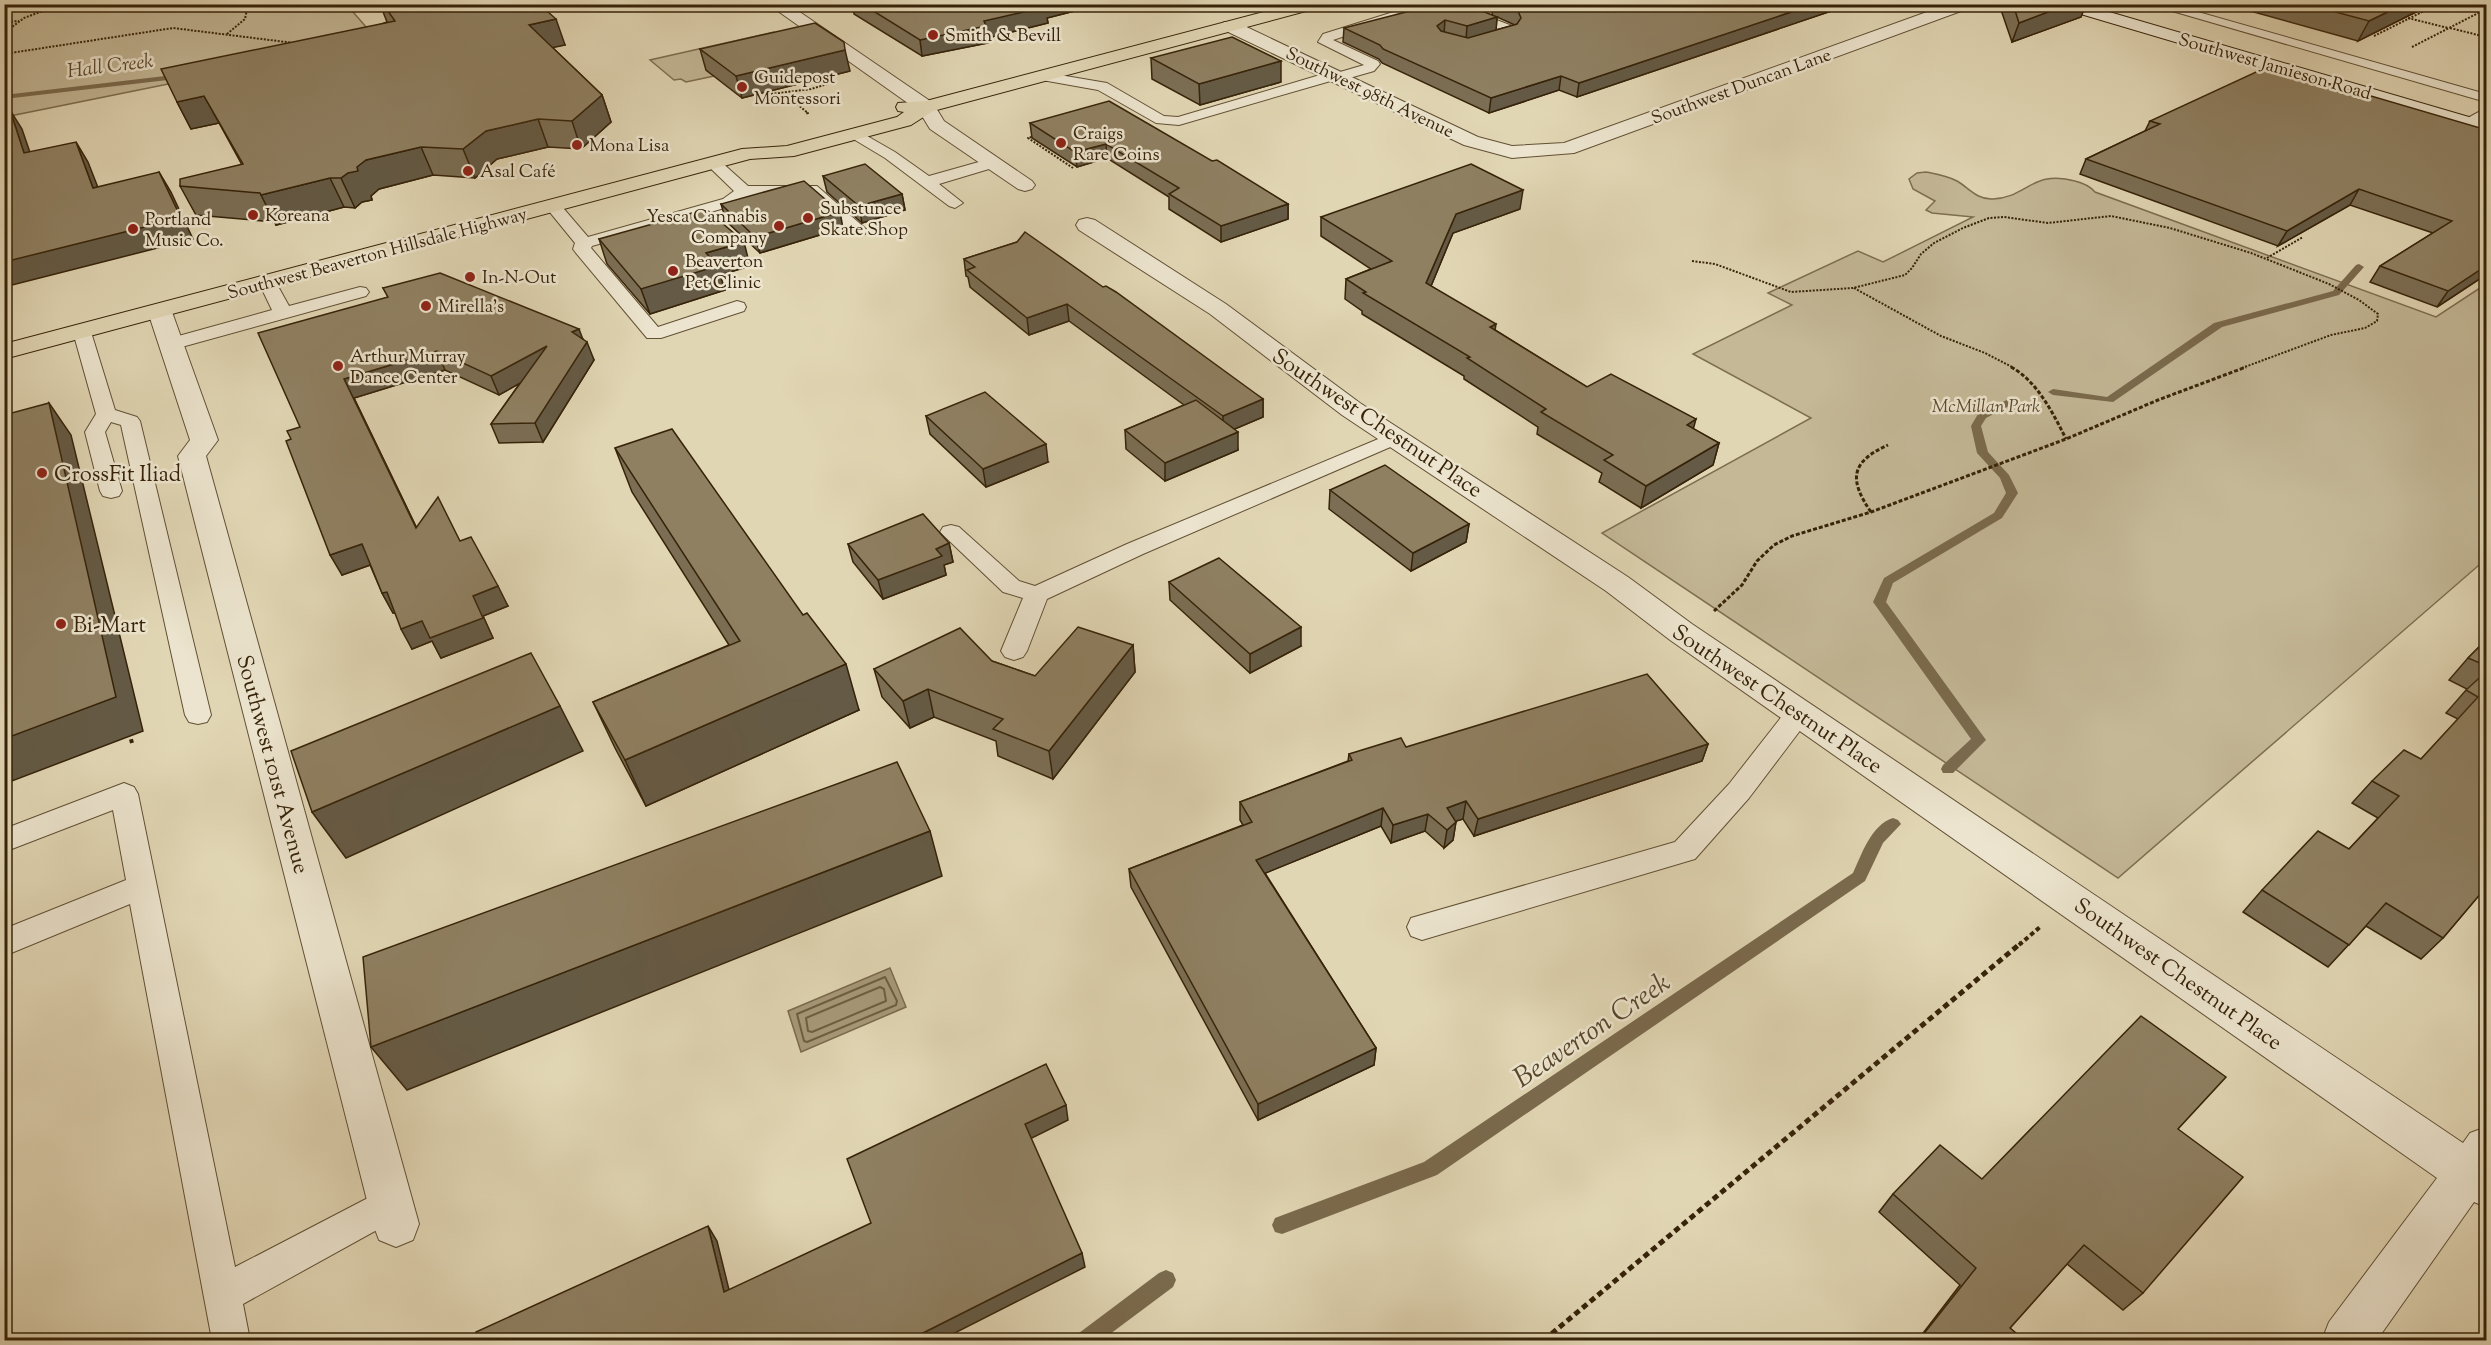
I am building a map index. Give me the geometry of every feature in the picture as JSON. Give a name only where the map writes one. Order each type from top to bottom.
[{"type":"main road","name":"Southwest Beaverton Hillsdale Highway","points":[[749,153],[771,139],[886,108],[926,107],[1315,4]]},
{"type":"main road","name":"Southwest Beaverton Hillsdale Highway","points":[[4,352],[82,332],[165,328],[268,283],[749,153],[787,152],[904,121],[926,107]]},
{"type":"street","points":[[776,4],[926,107],[937,125],[1025,185]]},
{"type":"street","name":"Southwest Duncan Lane","points":[[1512,152],[1567,149],[1966,4]]},
{"type":"street","name":"Southwest Jamieson Road","points":[[2063,4],[2487,128]]},
{"type":"street","name":"Southwest 98th Avenue","points":[[1230,26],[1471,141],[1512,152]]},
{"type":"street","name":"Southwest Chestnut Place","points":[[1087,225],[1218,309],[1351,409],[1617,584],[1681,633],[2073,900],[2481,1168]]},
{"type":"street","name":"Southwest 101st Avenue","points":[[165,328],[204,440],[192,456],[393,1214]]},
{"type":"street","points":[[2347,1341],[2481,1168]]},
{"type":"lane","points":[[2154,4],[2487,98]]},
{"type":"lane","points":[[1042,76],[1102,86],[1161,120],[1179,121],[1369,68],[1373,64],[1325,42],[1328,37],[1378,23],[1386,17],[1434,5]]},
{"type":"lane","points":[[1458,9],[1510,30],[1510,33],[1477,43]]},
{"type":"lane","points":[[1091,63],[1102,86]]},
{"type":"lane","points":[[2469,123],[2487,112]]},
{"type":"lane","points":[[855,134],[890,155],[955,203]]},
{"type":"lane","points":[[713,163],[744,190]]},
{"type":"lane","points":[[927,182],[993,163]]},
{"type":"lane","points":[[584,243],[729,202],[744,190],[811,189],[859,230]]},
{"type":"lane","points":[[552,206],[584,243]]},
{"type":"lane","points":[[701,210],[717,225]]},
{"type":"lane","points":[[584,243],[582,249],[644,311],[654,334],[737,308]]},
{"type":"lane","points":[[268,283],[283,313]]},
{"type":"lane","points":[[165,328],[283,313],[360,292]]},
{"type":"lane","points":[[82,332],[106,414],[95,432],[111,491]]},
{"type":"lane","points":[[106,414],[130,421],[198,715]]},
{"type":"lane","points":[[951,532],[1011,587],[1037,594],[1145,544],[1395,438]]},
{"type":"lane","points":[[1014,651],[1037,594]]},
{"type":"lane","points":[[1422,927],[1685,851],[1739,791],[1799,713]]},
{"type":"lane","points":[[4,841],[124,794],[231,1341]]},
{"type":"lane","points":[[4,943],[142,886]]},
{"type":"lane","points":[[223,1294],[393,1214]]},
{"type":"path","points":[[4,33],[20,21],[61,4]]},
{"type":"path","points":[[226,35],[241,25],[248,15],[248,4]]},
{"type":"path","points":[[532,10],[566,4]]},
{"type":"path","points":[[2403,17],[2487,37]]},
{"type":"path","points":[[4,22],[20,21]]},
{"type":"path","points":[[4,54],[173,28],[294,43]]},
{"type":"path","points":[[768,91],[773,95],[789,90],[796,92],[843,79]]},
{"type":"path","points":[[797,104],[806,111]]},
{"type":"path","points":[[1038,135],[1026,138],[1050,151],[1073,168]]},
{"type":"path","points":[[1681,633],[1729,598],[1757,561],[1774,544],[1814,528],[1872,512],[1968,477],[2066,440],[2158,399],[2331,335],[2365,328],[2377,321],[2378,314],[2371,306],[2354,296],[2266,259],[2185,232],[2133,219],[2099,216],[2047,223],[2001,217],[1989,218],[1944,238],[1922,254],[1912,271],[1905,275],[1853,288],[1791,292],[1715,264],[1692,261]]},
{"type":"path","points":[[2266,259],[2303,237]]},
{"type":"path","points":[[1853,288],[1941,336],[1985,353],[2021,372],[2051,409],[2066,440]]},
{"type":"path","points":[[1872,512],[1857,490],[1856,474],[1864,460],[1876,450],[1888,445]]},
{"type":"path","points":[[119,736],[129,732],[132,743]]},
{"type":"path","points":[[1544,1341],[2073,900]]},
{"type":"green space","points":[[5,5],[347,5],[373,35],[530,5],[578,5],[530,11],[5,117]]},
{"type":"green space","points":[[774,32],[786,41],[707,71],[714,76],[686,82],[681,79],[674,80],[650,60]]},
{"type":"green space","name":"McMillan Park","points":[[1926,172],[1953,179],[1978,196],[1987,199],[2014,194],[2039,181],[2049,179],[2061,178],[2078,182],[2089,186],[2095,192],[2436,317],[2486,284],[2486,559],[2118,878],[1602,533],[1811,418],[1693,354],[1792,305],[1768,293],[1858,251],[1883,262],[1973,217],[1932,213],[1926,210],[1935,201],[1913,189],[1909,179],[1917,173]]},
{"type":"water","points":[[890,968],[906,1007],[801,1052],[788,1011]]},
{"type":"building","points":[[383,4],[539,4],[556,19],[529,25],[602,95],[572,121],[538,119],[486,131],[463,149],[421,147],[366,160],[357,167],[358,171],[348,173],[341,178],[330,178],[261,195],[260,193],[180,186],[180,179],[243,164],[204,96],[177,102],[161,69],[395,21]]},
{"type":"building","points":[[862,4],[1042,4],[1046,7],[984,21],[986,26],[920,40]]},
{"type":"building","points":[[1437,4],[1465,4],[1497,17],[1467,26],[1445,20],[1437,26],[1441,31],[1468,38],[1517,24],[1521,18],[1518,11],[1501,4],[1815,4],[1579,83],[1561,76],[1491,98],[1383,49],[1380,45],[1344,28]]},
{"type":"building","points":[[2013,4],[2069,4],[2019,23]]},
{"type":"building","points":[[2306,4],[2404,4],[2369,21]]},
{"type":"building","points":[[815,23],[844,42],[845,50],[736,76],[700,49]]},
{"type":"building","points":[[1232,37],[1281,61],[1199,84],[1151,58]]},
{"type":"building","points":[[2269,66],[2487,130],[2487,265],[2448,291],[2380,266],[2452,221],[2359,189],[2287,231],[2086,159],[2160,124],[2150,121]]},
{"type":"building","points":[[1109,101],[1212,161],[1217,160],[1288,204],[1221,226],[1169,194],[1179,188],[1106,144],[1075,152],[1030,123]]},
{"type":"building","points":[[10,110],[24,153],[76,142],[93,188],[159,172],[181,218],[4,262],[4,111]]},
{"type":"building","points":[[865,164],[902,194],[859,206],[823,176]]},
{"type":"building","points":[[1471,164],[1523,190],[1456,214],[1426,283],[1496,324],[1490,327],[1587,387],[1611,374],[1696,419],[1687,425],[1719,443],[1646,486],[1604,460],[1613,455],[1541,412],[1546,409],[1467,358],[1470,357],[1363,293],[1366,292],[1346,279],[1392,261],[1321,217]]},
{"type":"building","points":[[804,181],[840,212],[755,237],[721,204]]},
{"type":"building","points":[[706,209],[744,242],[706,253],[718,266],[641,289],[599,239]]},
{"type":"building","points":[[1025,232],[1103,287],[1106,286],[1116,292],[1263,399],[1223,416],[1067,304],[1027,318],[967,270],[975,267],[964,259],[1017,242]]},
{"type":"building","points":[[440,273],[579,329],[572,332],[587,342],[535,423],[491,424],[547,346],[491,376],[437,351],[344,379],[416,528],[438,497],[460,541],[471,537],[498,586],[473,596],[483,618],[430,638],[422,621],[401,629],[387,592],[382,593],[362,544],[330,555],[286,441],[291,439],[287,431],[300,427],[258,333],[388,297],[383,288]]},
{"type":"building","points":[[985,392],[1046,444],[983,469],[926,416]]},
{"type":"building","points":[[1196,400],[1238,432],[1165,463],[1125,430]]},
{"type":"building","name":"Bi-Mart","points":[[49,403],[116,697],[4,739],[4,415]]},
{"type":"building","points":[[672,429],[803,615],[807,613],[846,664],[625,760],[593,702],[740,641],[615,448]]},
{"type":"building","points":[[1385,465],[1469,524],[1413,553],[1330,490]]},
{"type":"building","points":[[923,514],[949,543],[936,549],[942,556],[878,580],[848,544]]},
{"type":"building","points":[[1219,558],[1301,627],[1250,654],[1169,582]]},
{"type":"building","points":[[1078,627],[1133,645],[1049,751],[993,729],[1003,719],[928,689],[903,701],[874,669],[960,628],[992,661],[1035,676]]},
{"type":"building","points":[[2487,639],[2487,666],[2468,658]]},
{"type":"building","points":[[531,653],[560,706],[312,812],[291,751]]},
{"type":"building","points":[[2487,671],[2487,886],[2443,938],[2386,903],[2349,945],[2262,890],[2318,831],[2349,849],[2399,796],[2372,781],[2404,750],[2421,759],[2478,697],[2466,690]]},
{"type":"building","points":[[1647,674],[1708,744],[1478,819],[1466,801],[1447,808],[1456,822],[1447,830],[1428,814],[1393,825],[1383,808],[1256,860],[1376,1048],[1258,1104],[1129,869],[1252,822],[1240,802],[1352,760],[1349,754],[1401,738],[1406,747]]},
{"type":"building","points":[[897,762],[930,831],[371,1047],[363,957]]},
{"type":"building","points":[[2141,1016],[2226,1077],[2178,1129],[2243,1177],[2143,1293],[2084,1245],[2010,1328],[2025,1341],[1918,1341],[1976,1268],[1893,1194],[1940,1145],[1982,1179]]},
{"type":"building","points":[[1046,1064],[1066,1105],[1025,1124],[1082,1253],[907,1341],[477,1341],[476,1332],[708,1226],[724,1292],[871,1223],[847,1159]]},
{"type":"waterway","name":"Hall Creek","points":[[4,97],[182,76]]},
{"type":"waterway","name":"Beaverton Creek","points":[[2053,392],[2109,400],[2218,325],[2336,293],[2359,267]]},
{"type":"waterway","name":"Beaverton Creek","points":[[1948,769],[1979,740],[1879,602],[1888,581],[1998,515],[2012,493],[2005,477],[1983,453],[1976,426],[1982,416],[2013,400]]},
{"type":"waterway","name":"Beaverton Creek","points":[[1282,1225],[1430,1169],[1859,877],[1877,839],[1893,824]]},
{"type":"waterway","name":"Beaverton Creek","points":[[1086,1340],[1166,1280]]},
{"type":"place","name":"Smith & Bevill","points":[[933,35]]},
{"type":"place","name":"Guidepost Montessori","points":[[742,87]]},
{"type":"place","name":"Craigs Rare Coins","points":[[1061,143]]},
{"type":"place","name":"Mona Lisa","points":[[577,145]]},
{"type":"place","name":"Asal Café","points":[[468,171]]},
{"type":"place","name":"Koreana","points":[[253,215]]},
{"type":"place","name":"Substunce Skate Shop","points":[[808,218]]},
{"type":"place","name":"Yesca Cannabis Company","points":[[779,226]]},
{"type":"place","name":"Portland Music Co.","points":[[133,229]]},
{"type":"place","name":"Beaverton Pet Clinic","points":[[673,271]]},
{"type":"place","name":"In-N-Out","points":[[470,277]]},
{"type":"place","name":"Mirella's","points":[[426,306]]},
{"type":"place","name":"Arthur Murray Dance Center","points":[[338,366]]},
{"type":"place","name":"CrossFit Iliad","points":[[42,473]]},
{"type":"place","name":"Bi-Mart","points":[[61,624]]}]
